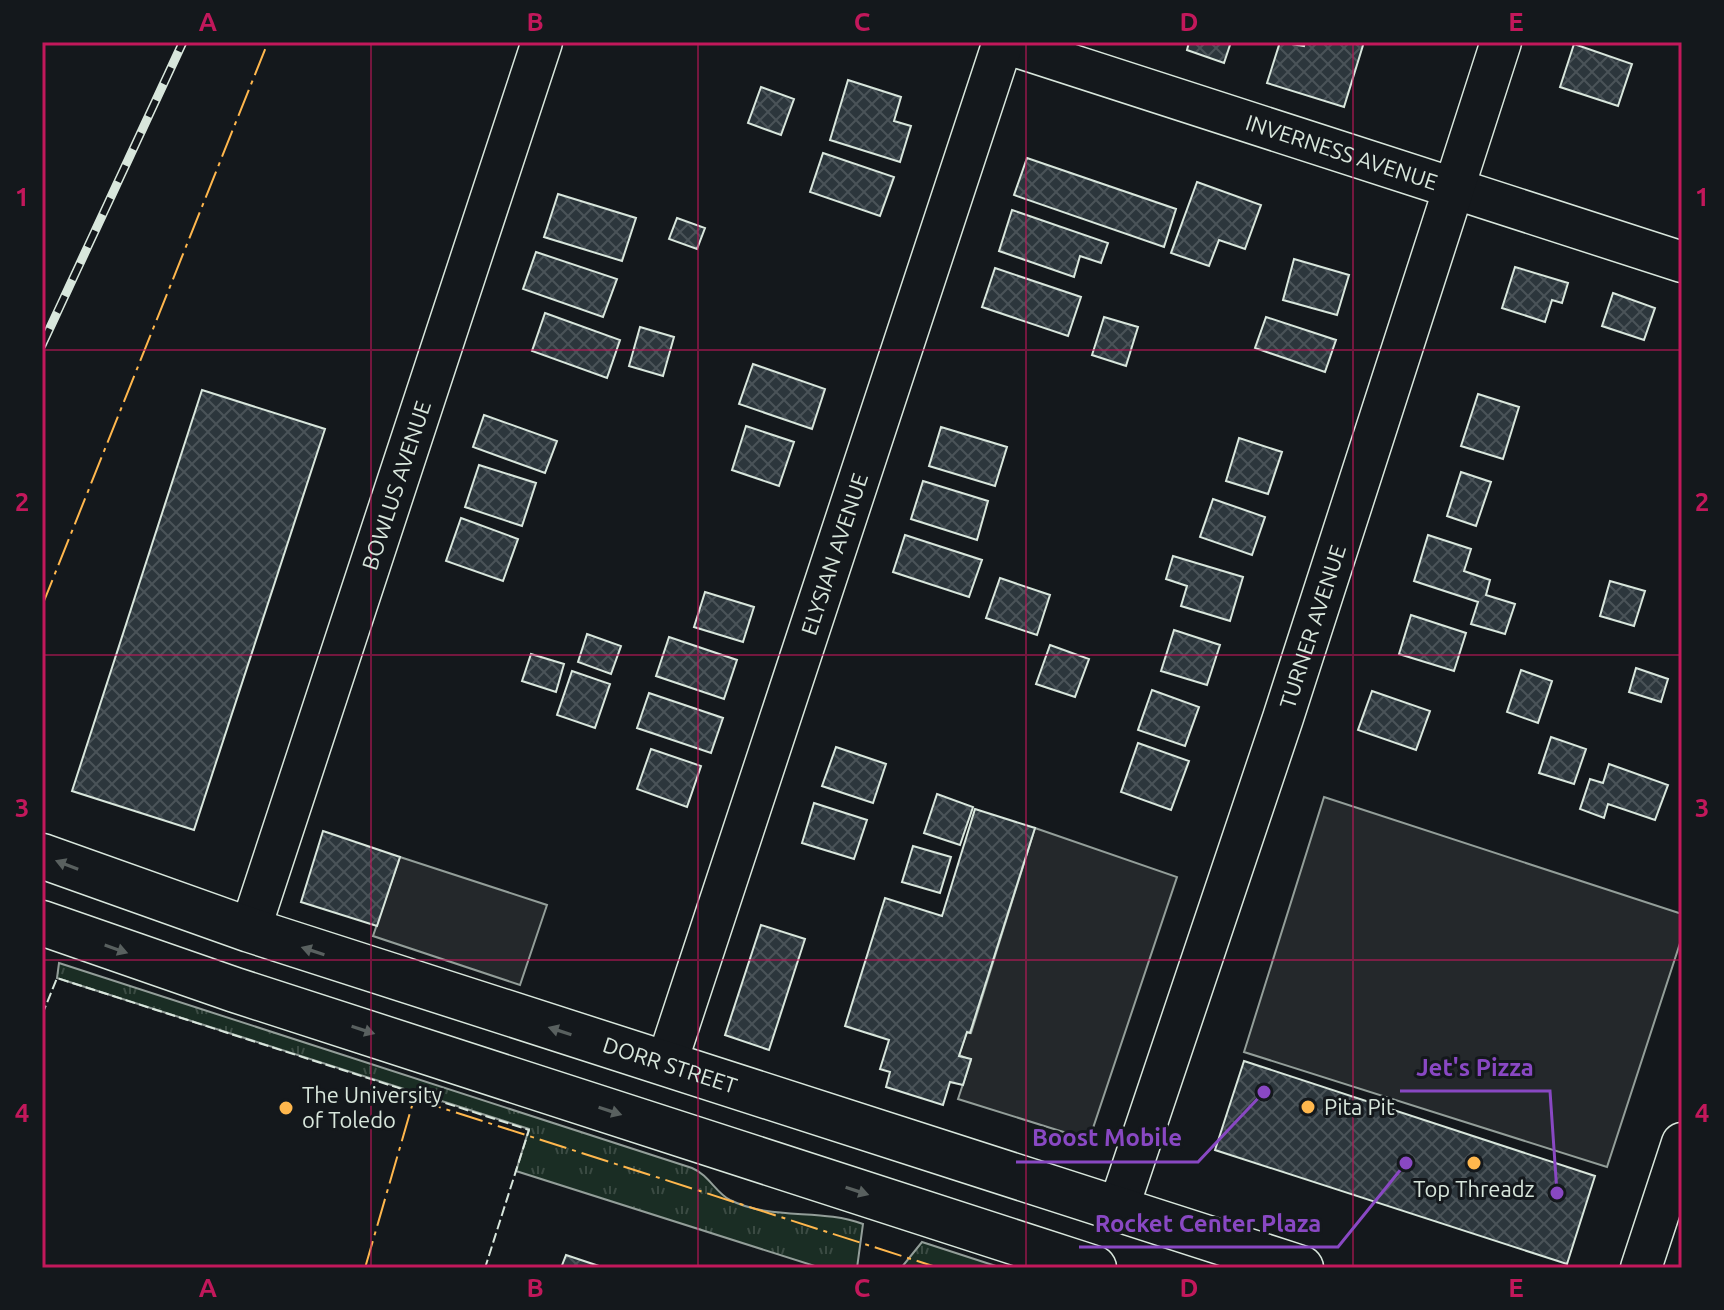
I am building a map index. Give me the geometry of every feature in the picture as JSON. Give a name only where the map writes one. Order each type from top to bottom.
[{"type":"main road","name":"DORR STREET","points":[[42,856],[250,930],[1301,1268]]},
{"type":"main road","points":[[42,923],[235,990],[1094,1268]]},
{"type":"main road","points":[[743,1154],[752,1128],[764,1123],[915,1166],[1118,1209]]},
{"type":"street","name":"BOWLUS AVENUE","points":[[250,930],[542,42]]},
{"type":"street","name":"INVERNESS AVENUE","points":[[1003,42],[1682,262]]},
{"type":"street","name":"ELYSIAN AVENUE","points":[[666,1065],[1003,42]]},
{"type":"street","name":"TURNER AVENUE","points":[[1118,1209],[1283,718],[1501,42]]},
{"type":"street","points":[[1641,1268],[1682,1143]]},
{"type":"green space","points":[[59,963],[692,1168],[725,1197],[746,1206],[779,1213],[830,1216],[863,1224],[857,1268],[821,1268],[516,1171],[529,1129],[57,978]]},
{"type":"green space","points":[[922,1242],[1002,1268],[901,1268]]},
{"type":"shaded area","points":[[1324,797],[1682,914],[1682,937],[1607,1167],[1244,1052]]},
{"type":"shaded area","points":[[1035,828],[1177,877],[1089,1140],[958,1099],[971,1060],[959,1055],[967,1032],[971,1033]]},
{"type":"shaded area","points":[[400,857],[547,905],[520,985],[373,936]]},
{"type":"building","points":[[1189,42],[1231,42],[1224,63],[1187,50]]},
{"type":"building","points":[[1280,42],[1304,46],[1305,42],[1364,42],[1344,107],[1267,83]]},
{"type":"building","points":[[1574,44],[1632,64],[1618,106],[1560,87]]},
{"type":"building","points":[[848,80],[901,97],[894,121],[911,126],[900,162],[830,140]]},
{"type":"building","points":[[761,87],[794,99],[781,135],[748,123]]},
{"type":"building","points":[[823,153],[894,177],[880,216],[810,192]]},
{"type":"building","points":[[1027,158],[1176,209],[1164,247],[1014,195]]},
{"type":"building","points":[[1197,182],[1261,205],[1245,249],[1219,240],[1209,266],[1171,253]]},
{"type":"building","points":[[558,194],[636,218],[622,261],[544,237]]},
{"type":"building","points":[[1012,210],[1108,243],[1101,263],[1080,256],[1074,277],[999,251]]},
{"type":"building","points":[[677,218],[705,228],[697,249],[669,239]]},
{"type":"building","points":[[536,252],[617,279],[603,317],[523,289]]},
{"type":"building","points":[[1294,259],[1349,275],[1337,315],[1283,300]]},
{"type":"building","points":[[1515,267],[1568,283],[1562,303],[1552,300],[1545,322],[1502,308]]},
{"type":"building","points":[[995,268],[1081,297],[1068,336],[982,307]]},
{"type":"building","points":[[1613,293],[1655,308],[1644,340],[1602,326]]},
{"type":"building","points":[[545,313],[620,340],[607,378],[532,351]]},
{"type":"building","points":[[1104,317],[1138,327],[1126,366],[1092,355]]},
{"type":"building","points":[[1266,317],[1336,340],[1325,372],[1255,348]]},
{"type":"building","points":[[640,327],[674,337],[663,376],[629,366]]},
{"type":"building","points":[[753,364],[825,389],[812,429],[739,404]]},
{"type":"building","points":[[202,390],[325,429],[194,830],[72,791]]},
{"type":"building","points":[[1478,394],[1519,407],[1503,459],[1461,446]]},
{"type":"building","points":[[484,415],[557,441],[545,473],[473,447]]},
{"type":"building","points":[[746,426],[794,442],[779,486],[732,470]]},
{"type":"building","points":[[941,427],[1007,447],[995,486],[929,466]]},
{"type":"building","points":[[1239,438],[1282,452],[1268,494],[1226,481]]},
{"type":"building","points":[[479,465],[536,483],[522,526],[465,507]]},
{"type":"building","points":[[1461,472],[1491,482],[1476,526],[1447,516]]},
{"type":"building","points":[[923,481],[988,501],[977,540],[911,519]]},
{"type":"building","points":[[1213,499],[1265,517],[1252,555],[1200,537]]},
{"type":"building","points":[[461,518],[518,539],[503,581],[446,561]]},
{"type":"building","points":[[905,535],[982,560],[969,597],[893,572]]},
{"type":"building","points":[[1428,535],[1471,549],[1464,571],[1490,580],[1486,595],[1515,604],[1505,634],[1471,624],[1478,602],[1414,581]]},
{"type":"building","points":[[1173,556],[1243,577],[1230,621],[1181,606],[1187,586],[1166,579]]},
{"type":"building","points":[[1000,578],[1050,595],[1037,635],[986,618]]},
{"type":"building","points":[[1610,581],[1645,591],[1634,626],[1600,616]]},
{"type":"building","points":[[705,592],[754,607],[743,642],[694,627]]},
{"type":"building","points":[[1411,615],[1466,633],[1454,671],[1399,654]]},
{"type":"building","points":[[1174,630],[1220,645],[1207,685],[1161,671]]},
{"type":"building","points":[[587,634],[621,646],[611,674],[578,662]]},
{"type":"building","points":[[669,637],[737,660],[724,699],[656,676]]},
{"type":"building","points":[[1050,645],[1089,659],[1075,697],[1036,684]]},
{"type":"building","points":[[531,654],[564,664],[556,692],[522,681]]},
{"type":"building","points":[[1636,668],[1668,679],[1661,702],[1629,692]]},
{"type":"building","points":[[1521,670],[1552,681],[1538,723],[1507,712]]},
{"type":"building","points":[[572,671],[610,684],[595,728],[557,715]]},
{"type":"building","points":[[1152,690],[1199,707],[1185,746],[1138,730]]},
{"type":"building","points":[[1372,691],[1430,711],[1416,750],[1358,730]]},
{"type":"building","points":[[649,693],[723,718],[711,753],[637,728]]},
{"type":"building","points":[[1551,737],[1586,749],[1574,784],[1539,773]]},
{"type":"building","points":[[1138,743],[1189,761],[1171,810],[1121,792]]},
{"type":"building","points":[[836,747],[886,764],[873,803],[822,786]]},
{"type":"building","points":[[651,749],[701,766],[687,807],[637,789]]},
{"type":"building","points":[[1609,764],[1668,785],[1655,820],[1608,804],[1604,818],[1580,809],[1590,779],[1603,783]]},
{"type":"building","points":[[937,794],[973,807],[960,845],[924,833]]},
{"type":"building","points":[[814,803],[867,820],[854,859],[802,843]]},
{"type":"building","points":[[975,809],[1035,828],[970,1033],[967,1032],[959,1056],[971,1059],[963,1085],[950,1082],[943,1105],[886,1087],[890,1072],[880,1069],[889,1040],[845,1026],[885,898],[942,916]]},
{"type":"building","points":[[323,831],[400,857],[377,926],[301,902]]},
{"type":"building","points":[[913,846],[951,857],[940,893],[902,882]]},
{"type":"building","points":[[761,925],[805,939],[769,1050],[725,1035]]},
{"type":"building","points":[[1244,1061],[1595,1176],[1567,1264],[1215,1150]]},
{"type":"building","points":[[566,1255],[605,1268],[561,1268]]},
{"type":"railway","points":[[42,345],[183,42]]},
{"type":"fence","points":[[42,1015],[57,978],[529,1130],[485,1268]]},
{"type":"power","points":[[42,606],[268,42]]},
{"type":"power","points":[[365,1268],[414,1099],[939,1268]]},
{"type":"place","name":"Boost Mobile","points":[[1264,1092]]},
{"type":"place","name":"Pita Pit","points":[[1308,1107]]},
{"type":"place","name":"The University of Toledo","points":[[286,1108]]},
{"type":"place","name":"Rocket Center Plaza","points":[[1406,1163]]},
{"type":"place","name":"Top Threadz","points":[[1474,1163]]},
{"type":"place","name":"Jet's Pizza","points":[[1557,1193]]}]
